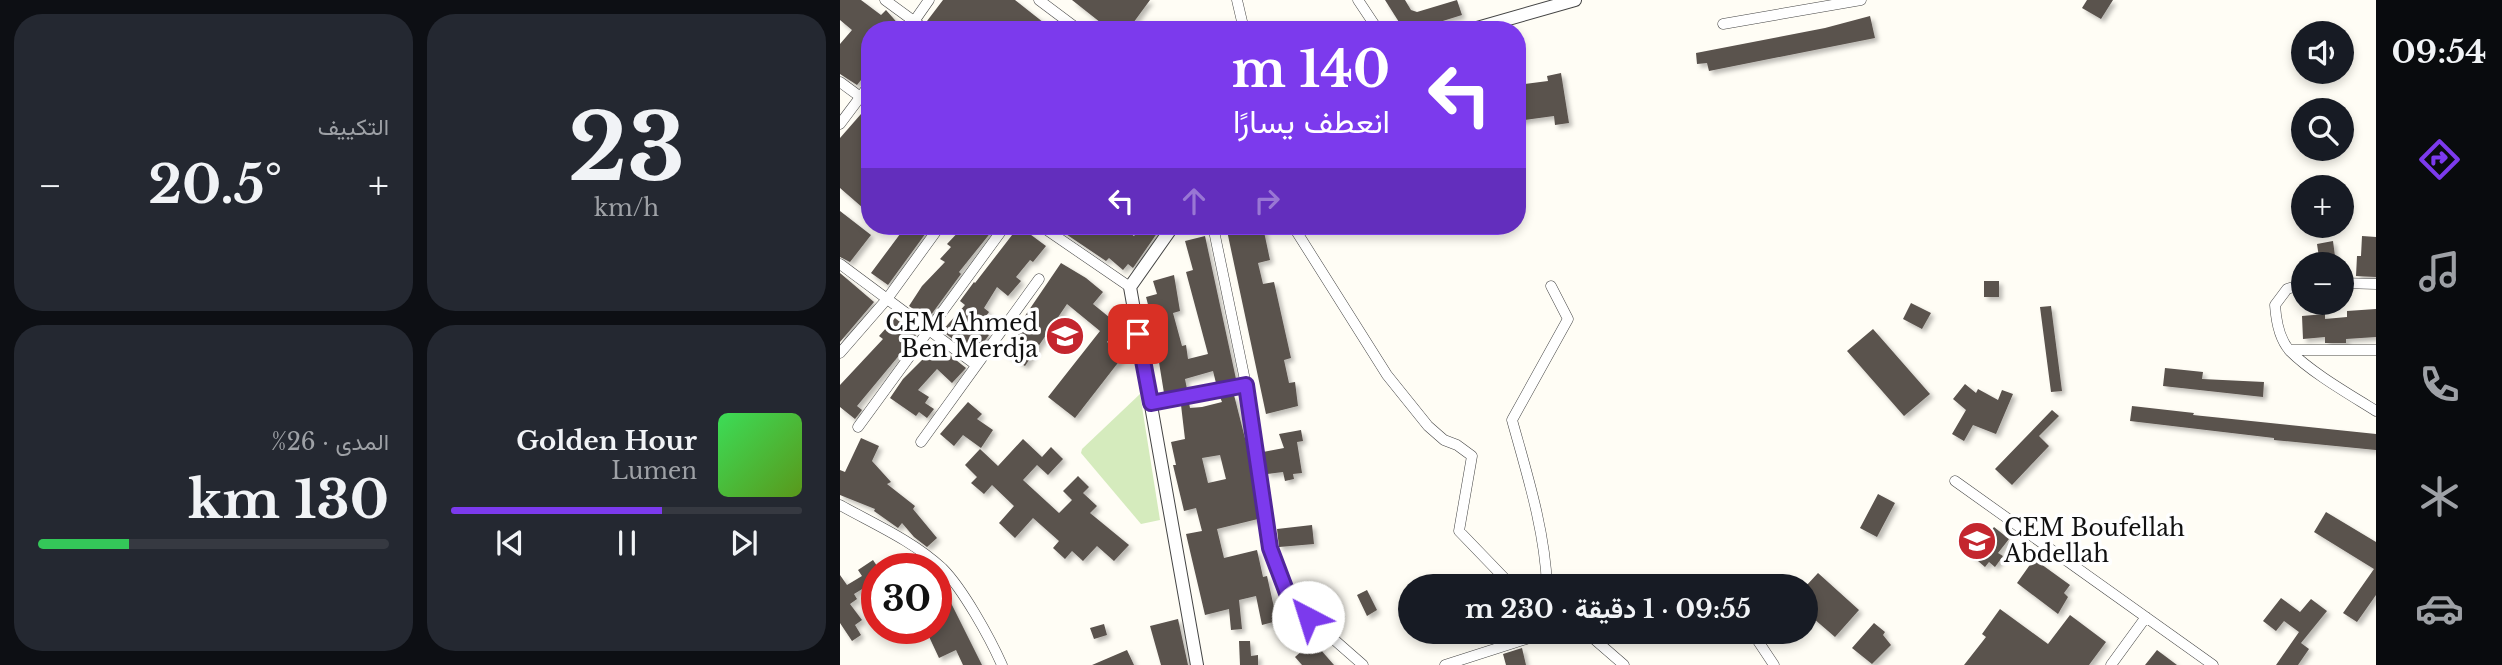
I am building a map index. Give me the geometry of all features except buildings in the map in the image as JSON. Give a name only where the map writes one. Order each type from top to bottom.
[{"type":"street","points":[[885,0],[907,21]]},
{"type":"street","points":[[914,21],[929,0]]},
{"type":"street","points":[[1039,0],[1067,21]]},
{"type":"street","points":[[1237,0],[1242,21]]},
{"type":"street","points":[[1358,0],[1372,21]]},
{"type":"street","points":[[1502,21],[1575,0]]},
{"type":"street","points":[[1723,24],[1861,0]]},
{"type":"street","points":[[840,82],[860,97],[840,124]]},
{"type":"street","points":[[840,353],[887,299],[933,235]]},
{"type":"street","points":[[858,426],[998,235]]},
{"type":"street","points":[[1054,235],[1130,287],[1197,665]]},
{"type":"street","points":[[1130,287],[1167,235]]},
{"type":"street","points":[[1215,235],[1246,385],[1270,548],[1290,601],[1363,665]]},
{"type":"street","points":[[1299,235],[1387,375],[1428,426],[1444,440],[1457,445],[1472,456],[1459,531],[1500,574]]},
{"type":"street","points":[[840,264],[976,365]]},
{"type":"street","points":[[922,442],[1039,279]]},
{"type":"street","points":[[2354,283],[2376,284]]},
{"type":"street","points":[[1546,574],[1527,476],[1512,420],[1568,319],[1551,286]]},
{"type":"street","points":[[2291,288],[2275,305],[2277,325],[2289,350],[2376,411]]},
{"type":"street","points":[[2289,350],[2376,350]]},
{"type":"street","points":[[1151,403],[1246,385]]},
{"type":"street","points":[[1955,481],[2213,665]]},
{"type":"street","points":[[840,505],[914,546],[943,570],[990,638],[1002,665]]},
{"type":"street","points":[[2111,665],[2146,617]]},
{"type":"street","points":[[1445,665],[1511,644]]},
{"type":"street","points":[[1600,644],[1624,665]]},
{"type":"street","points":[[1760,644],[1774,665]]},
{"type":"green space","points":[[1140,394],[1160,520],[1141,524],[1081,453],[1082,449]]},
{"type":"place","name":"CEM Ahmed Ben Merdja","points":[[1065,336]]},
{"type":"place","name":"CEM Boufellah Abdellah","points":[[1977,541]]},
{"type":"route","points":[[1138,334],[1151,403],[1246,385],[1270,548],[1290,601],[1308,617]]}]
